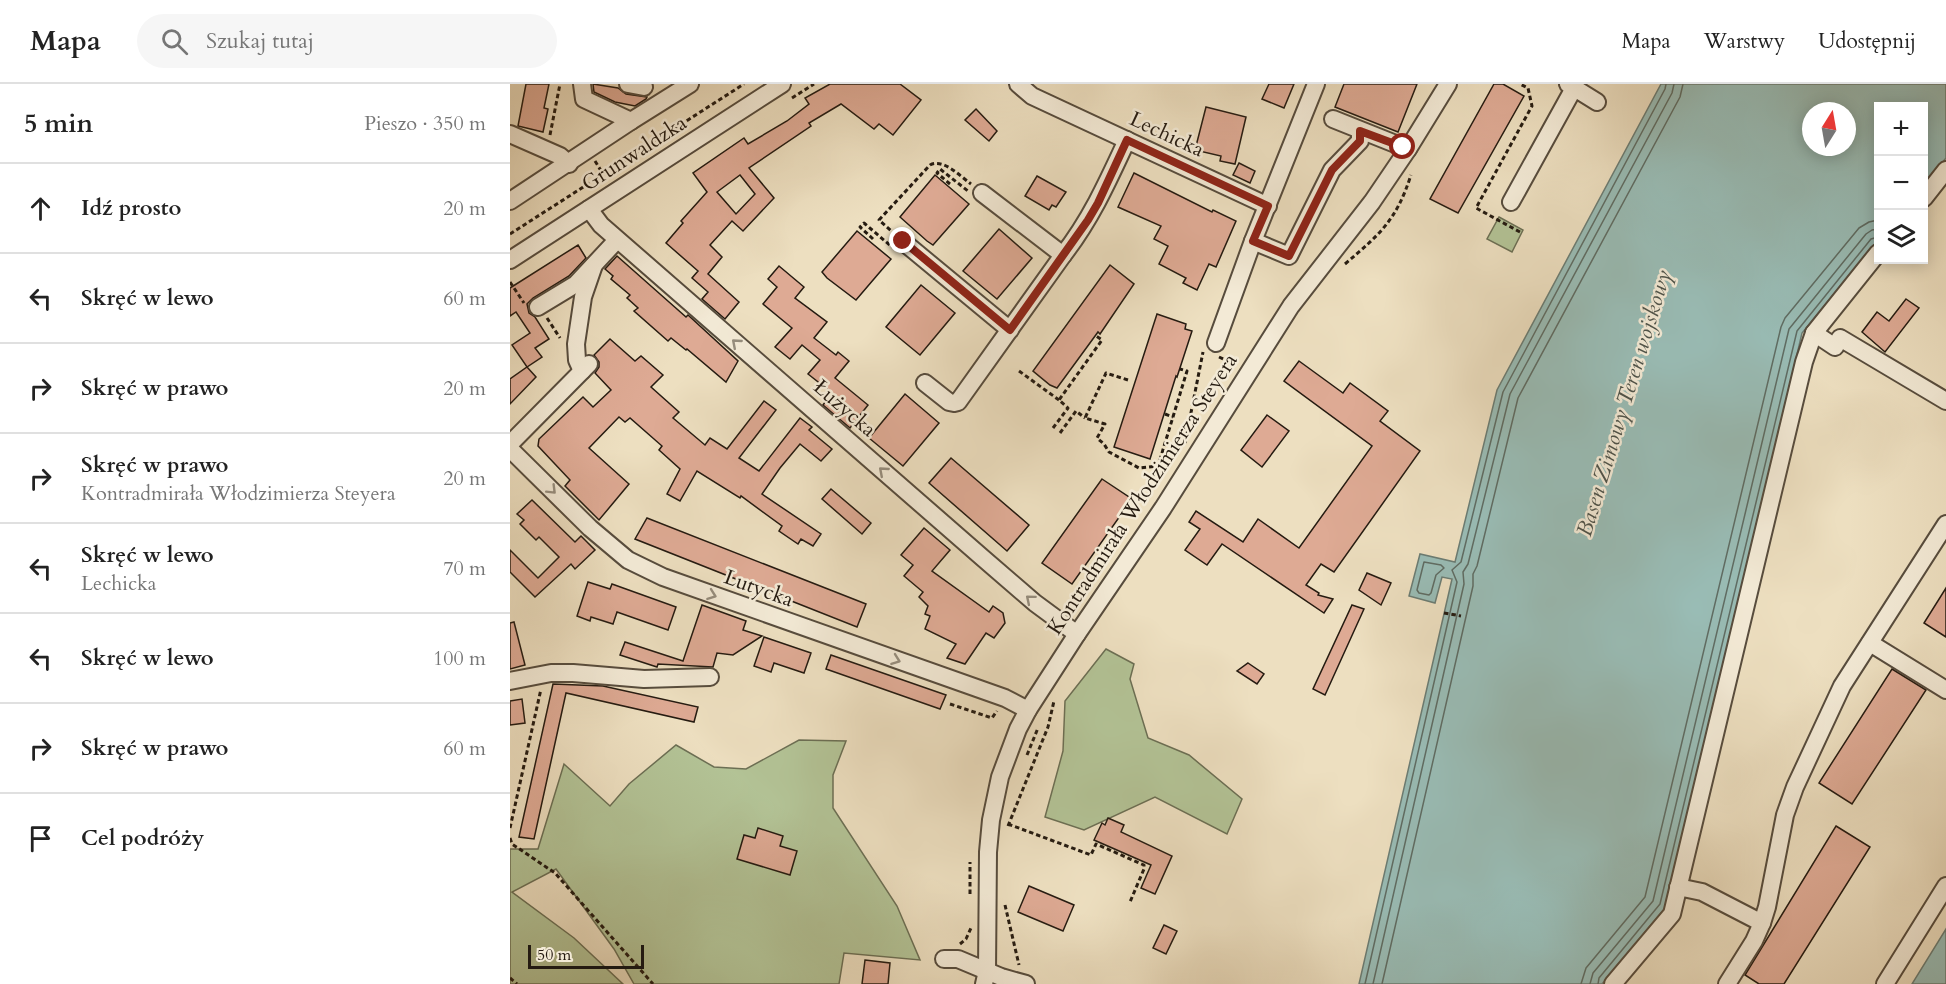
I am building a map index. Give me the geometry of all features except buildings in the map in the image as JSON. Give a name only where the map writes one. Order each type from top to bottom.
[{"type":"street","points":[[582,84],[584,99],[631,121]]},
{"type":"street","points":[[510,201],[690,84]]},
{"type":"street","name":"Grunwaldzka","points":[[510,260],[781,84]]},
{"type":"street","name":"Lechicka","points":[[1018,84],[1032,96],[1268,206]]},
{"type":"street","name":"Kontradmirała Włodzimierza Steyera","points":[[1216,343],[1253,241],[1316,84]]},
{"type":"street","name":"Kontradmirała Włodzimierza Steyera","points":[[987,980],[988,852],[992,813],[1009,749],[1035,715],[1077,634],[1163,508],[1291,306],[1366,210],[1408,149],[1448,84]]},
{"type":"street","points":[[1511,202],[1571,86],[1597,102]]},
{"type":"street","points":[[1333,119],[1408,149]]},
{"type":"street","points":[[1253,241],[1289,256],[1332,170],[1360,141],[1360,131]]},
{"type":"street","points":[[510,134],[560,156],[569,164]]},
{"type":"street","points":[[925,383],[949,402],[958,402],[1080,233],[1098,203],[1127,140]]},
{"type":"street","points":[[1928,192],[1946,170]]},
{"type":"street","points":[[976,191],[1063,255]]},
{"type":"street","name":"Łużycka","points":[[589,209],[601,225],[617,240],[1035,603],[1077,634]]},
{"type":"street","points":[[538,307],[576,284],[617,240]]},
{"type":"street","points":[[905,243],[1010,330]]},
{"type":"street","points":[[1613,984],[1672,914],[1804,362],[1814,333],[1874,259]]},
{"type":"street","points":[[510,444],[585,368],[577,360],[576,344],[584,297],[594,265]]},
{"type":"street","points":[[1814,333],[1835,347],[1840,338],[1946,401]]},
{"type":"street","name":"Lutycka","points":[[510,449],[590,528],[628,560],[663,577],[1005,698],[1035,715]]},
{"type":"street","points":[[1727,984],[1754,941],[1762,923],[1785,815],[1842,686],[1946,524]]},
{"type":"street","points":[[1870,643],[1946,690]]},
{"type":"street","points":[[510,681],[540,675],[573,673],[644,679],[710,677]]},
{"type":"street","points":[[1885,984],[1946,886]]},
{"type":"street","points":[[1678,887],[1702,892],[1762,923]]},
{"type":"street","points":[[944,959],[957,959],[987,980],[1023,978]]},
{"type":"path","points":[[547,151],[560,84]]},
{"type":"path","points":[[510,234],[744,84]]},
{"type":"path","points":[[1520,84],[1528,88],[1532,106],[1476,208],[1520,232]]},
{"type":"path","points":[[873,239],[860,227],[864,223],[896,250],[905,243],[879,220],[934,162],[940,163],[976,191]]},
{"type":"path","points":[[950,184],[936,173],[940,169],[976,191]]},
{"type":"path","points":[[1343,266],[1374,240],[1387,224],[1402,202],[1413,169]]},
{"type":"path","points":[[1381,219],[1387,224]]},
{"type":"path","points":[[1059,400],[1102,340],[1096,336]]},
{"type":"path","points":[[1060,433],[1076,411],[1084,418],[1105,424],[1097,438],[1109,452],[1139,468],[1158,466],[1187,371],[1180,369]]},
{"type":"path","points":[[1018,371],[1068,408],[1053,428]]},
{"type":"path","points":[[1084,418],[1106,373],[1128,380]]},
{"type":"path","points":[[1165,414],[1173,417]]},
{"type":"path","points":[[1444,613],[1461,616]]},
{"type":"path","points":[[510,828],[543,684],[540,675]]},
{"type":"path","points":[[1006,833],[1048,727],[1054,699]]},
{"type":"path","points":[[950,704],[992,718],[1002,704]]},
{"type":"path","points":[[1027,755],[1031,745],[1035,715]]},
{"type":"path","points":[[1031,745],[1039,748]]},
{"type":"path","points":[[1008,824],[1091,855],[1096,844],[1144,866],[1130,902]]},
{"type":"path","points":[[510,838],[512,844],[555,873],[653,984]]},
{"type":"path","points":[[1005,900],[1006,917],[1023,978]]},
{"type":"path","points":[[510,978],[517,984]]},
{"type":"green space","points":[[1499,217],[1523,230],[1512,252],[1487,239]]},
{"type":"green space","points":[[1106,649],[1134,664],[1130,679],[1148,738],[1189,755],[1242,799],[1227,834],[1155,797],[1084,830],[1045,817],[1063,751],[1065,701]]},
{"type":"green space","points":[[799,740],[846,741],[833,775],[833,808],[897,906],[920,960],[844,953],[839,984],[634,984],[614,949],[556,869],[512,892],[574,938],[623,984],[510,984],[510,849],[538,849],[564,764],[610,806],[629,784],[676,745],[714,767],[746,769]]},
{"type":"water","name":"Basen Zimowy Teren wojskowy","points":[[1661,84],[1946,84],[1946,158],[1928,180],[1928,102],[1874,102],[1874,245],[1802,333],[1666,907],[1602,984],[1359,984],[1452,579],[1442,577],[1435,603],[1409,596],[1420,554],[1455,562],[1497,390]]},
{"type":"water","points":[[1946,929],[1946,984],[1912,984]]},
{"type":"route","points":[[903,241],[1010,330],[1080,233],[1098,203],[1127,140],[1268,206],[1253,241],[1289,256],[1332,170],[1360,141],[1360,131],[1403,147]]}]
